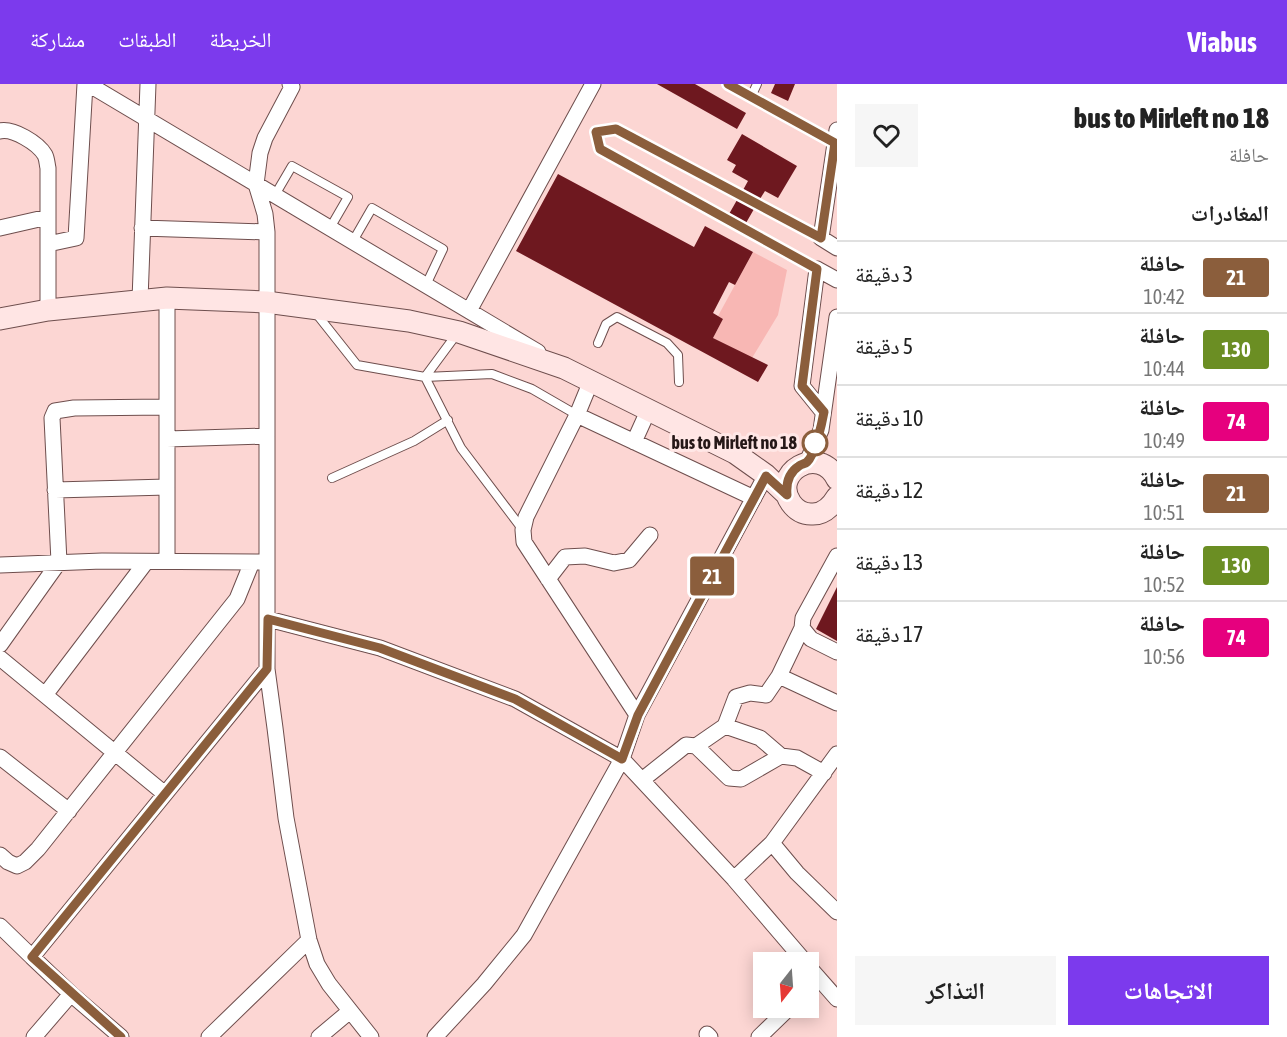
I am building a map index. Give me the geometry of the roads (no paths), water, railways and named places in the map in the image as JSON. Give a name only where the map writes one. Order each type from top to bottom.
[{"type":"main road","points":[[0,319],[48,310],[166,298],[266,303],[409,321],[459,332],[564,368],[735,453],[773,464],[823,464],[836,472]]},
{"type":"main road","points":[[735,453],[766,476],[787,495],[796,508],[810,514],[827,517],[826,511],[837,497]]},
{"type":"main road","points":[[787,495],[787,481],[795,469],[804,464]]},
{"type":"street","points":[[48,244],[76,238],[87,84],[564,368]]},
{"type":"street","points":[[140,300],[148,84]]},
{"type":"street","points":[[469,311],[593,84]]},
{"type":"street","points":[[292,85],[265,138],[260,153],[256,184],[265,214],[267,232],[267,436],[260,562],[268,619],[267,669],[286,818],[309,940],[317,964],[329,984],[371,1037]]},
{"type":"street","points":[[0,131],[19,134],[45,154],[48,168],[48,310]]},
{"type":"street","points":[[836,139],[821,238],[837,248]]},
{"type":"street","points":[[0,228],[48,217]]},
{"type":"street","points":[[142,228],[267,232]]},
{"type":"street","points":[[824,412],[802,386],[817,269],[837,280]]},
{"type":"street","points":[[166,298],[168,561]]},
{"type":"street","points":[[804,464],[821,430],[837,317]]},
{"type":"street","points":[[591,381],[577,415],[526,517],[523,530],[524,542],[638,715]]},
{"type":"street","points":[[0,645],[59,562],[52,418],[55,411],[74,408],[166,407]]},
{"type":"street","points":[[634,442],[648,411]]},
{"type":"street","points":[[577,415],[754,498]]},
{"type":"street","points":[[167,439],[267,436]]},
{"type":"street","points":[[435,1037],[484,984],[524,935],[622,759],[638,715],[766,476]]},
{"type":"street","points":[[55,490],[167,487]]},
{"type":"street","points":[[548,579],[565,557],[585,556],[614,563],[629,561],[650,535]]},
{"type":"street","points":[[696,746],[725,726],[736,697],[750,693],[766,695],[779,676],[802,628],[803,618],[837,556]]},
{"type":"street","points":[[0,565],[59,562],[260,562]]},
{"type":"street","points":[[45,695],[146,562]]},
{"type":"street","points":[[0,855],[13,865],[20,865],[30,858],[237,599],[260,562]]},
{"type":"street","points":[[268,619],[380,648],[515,699],[622,759],[734,879],[792,952]]},
{"type":"street","points":[[802,628],[811,639],[837,652]]},
{"type":"street","points":[[0,658],[165,794]]},
{"type":"street","points":[[32,957],[267,669]]},
{"type":"street","points":[[779,676],[837,703]]},
{"type":"street","points":[[725,726],[760,738],[781,756],[797,758],[824,773]]},
{"type":"street","points":[[642,780],[686,744],[696,746],[729,778],[735,779],[741,779],[781,756]]},
{"type":"street","points":[[734,879],[772,843],[837,754]]},
{"type":"street","points":[[0,757],[69,811]]},
{"type":"street","points":[[772,843],[797,873],[837,912]]},
{"type":"street","points":[[0,926],[121,1037]]},
{"type":"street","points":[[209,1037],[309,940]]},
{"type":"street","points":[[819,982],[837,999]]},
{"type":"street","points":[[34,1037],[71,993]]},
{"type":"street","points":[[320,1037],[350,1011]]},
{"type":"street","points":[[759,1037],[779,1018]]},
{"type":"lane","points":[[728,84],[836,139]]},
{"type":"lane","points":[[751,97],[757,84]]},
{"type":"lane","points":[[817,269],[600,149],[596,132],[616,129],[821,238]]},
{"type":"lane","points":[[275,195],[292,166],[348,197],[330,228]]},
{"type":"lane","points":[[352,242],[372,208],[443,249],[426,285]]},
{"type":"lane","points":[[312,308],[357,365],[425,377],[492,374],[532,389],[577,415]]},
{"type":"lane","points":[[598,344],[606,324],[617,317],[667,343],[678,355],[679,382]]},
{"type":"lane","points":[[425,377],[459,332]]},
{"type":"lane","points":[[425,377],[461,448],[523,530]]},
{"type":"lane","points":[[332,478],[414,441],[447,420]]},
{"type":"place","name":"bus to Mirleft no 18","points":[[815,443]]}]
